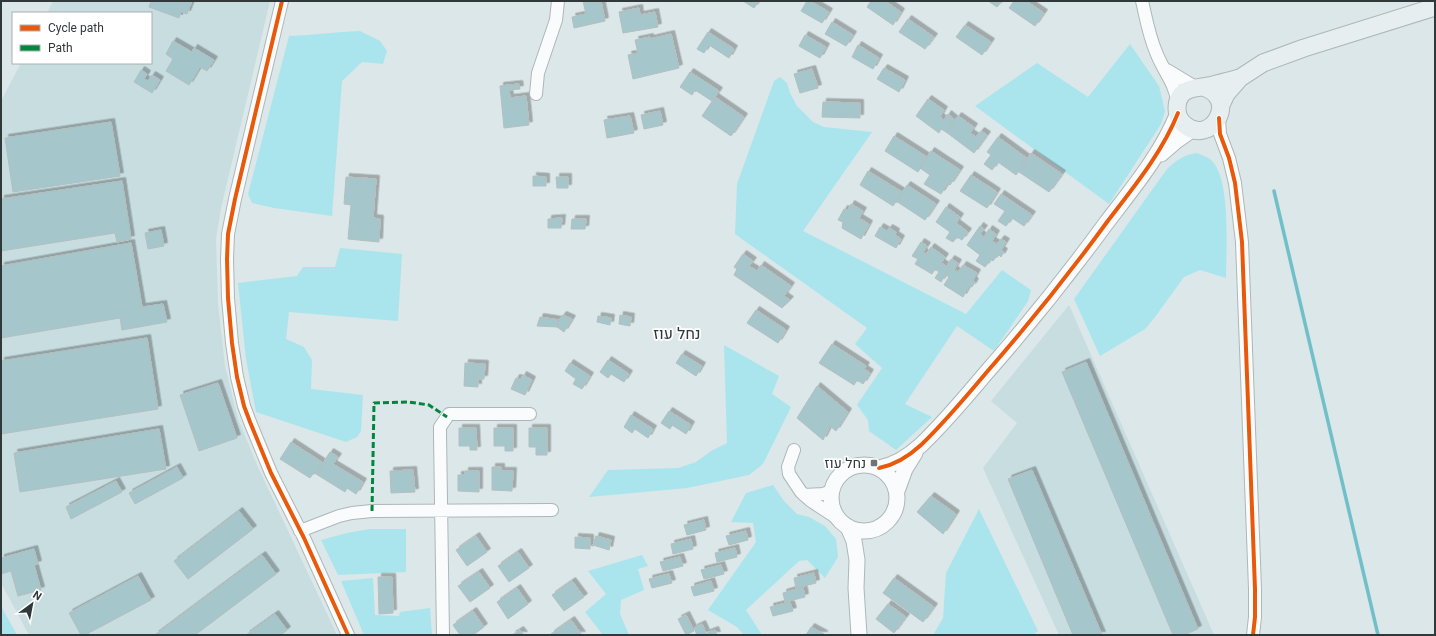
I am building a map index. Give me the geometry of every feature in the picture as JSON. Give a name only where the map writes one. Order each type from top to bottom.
[{"type":"main road","points":[[1240,78],[1186,91],[1182,95],[1178,108],[1182,122],[1189,128],[1198,130],[1212,126],[1220,112],[1226,94],[1240,78],[1263,63],[1435,7]]},
{"type":"main road","points":[[1199,87],[1215,93],[1220,112]]},
{"type":"street","points":[[282,1],[232,210],[228,234],[227,253],[228,298],[237,377],[244,406],[271,473],[300,531],[348,635]]},
{"type":"street","points":[[536,94],[538,73],[556,20],[558,1]]},
{"type":"street","points":[[879,468],[891,466],[920,445],[966,396],[1031,320],[1080,258],[1151,163],[1169,132],[1178,108],[1176,90],[1155,50],[1142,1]]},
{"type":"street","points":[[1166,70],[1199,87]]},
{"type":"street","points":[[1220,112],[1220,134],[1229,158],[1235,183],[1242,242],[1255,590],[1253,635]]},
{"type":"street","points":[[1151,163],[1176,141],[1198,130],[1210,136],[1220,145],[1229,158]]},
{"type":"street","points":[[443,635],[440,427],[449,414],[530,414]]},
{"type":"street","points":[[857,560],[867,538],[875,530],[886,524],[894,514],[897,503],[897,491],[905,469],[920,445]]},
{"type":"street","points":[[794,450],[788,467],[789,474],[804,495],[817,506],[844,524],[861,531],[875,530]]},
{"type":"street","points":[[859,635],[856,588],[857,560],[854,541],[833,509],[831,502],[832,490],[840,475],[852,467],[868,465],[879,468],[890,476],[897,491]]},
{"type":"street","points":[[804,495],[823,494],[832,490]]},
{"type":"street","points":[[300,531],[339,516],[372,511],[552,510]]},
{"type":"shaded area","points":[[53,1],[270,1],[221,208],[216,239],[218,304],[225,366],[238,419],[257,465],[337,635],[29,635],[1,583],[1,101],[20,64],[152,64],[152,12],[48,12]]},
{"type":"shaded area","points":[[360,31],[380,41],[387,51],[383,64],[362,62],[342,81],[332,216],[274,208],[252,203],[248,194],[289,36]]},
{"type":"shaded area","points":[[1130,44],[1159,86],[1165,111],[1161,124],[1109,204],[975,106],[1037,63],[1088,97]]},
{"type":"shaded area","points":[[780,77],[787,83],[790,93],[797,106],[813,122],[824,127],[872,132],[803,231],[966,314],[1002,270],[1031,290],[1028,301],[994,351],[957,326],[905,404],[932,417],[896,450],[869,431],[868,420],[857,405],[882,368],[855,344],[867,328],[735,234],[737,184],[774,81]]},
{"type":"shaded area","points":[[1197,153],[1213,162],[1219,172],[1223,185],[1227,235],[1226,278],[1200,270],[1184,277],[1145,329],[1100,356],[1074,299],[1167,169],[1180,158]]},
{"type":"shaded area","points":[[340,248],[402,254],[398,321],[289,312],[286,339],[304,347],[312,360],[311,389],[363,395],[361,431],[357,437],[346,442],[256,412],[246,359],[238,283],[297,276],[303,267],[335,267]]},
{"type":"shaded area","points":[[1069,305],[1214,635],[1059,635],[983,468],[1017,423],[991,401]]},
{"type":"shaded area","points":[[724,345],[779,376],[772,394],[791,407],[763,464],[749,475],[687,488],[589,497],[608,470],[678,468],[696,462],[711,451],[727,443]]},
{"type":"shaded area","points":[[773,485],[784,501],[797,514],[809,517],[825,526],[836,539],[838,557],[825,578],[807,560],[799,561],[746,610],[762,635],[744,635],[737,627],[708,610],[756,542],[753,523],[731,522],[746,493]]},
{"type":"shaded area","points":[[979,509],[1038,631],[1033,635],[933,635],[943,618],[946,573]]},
{"type":"shaded area","points":[[370,529],[406,529],[406,572],[338,575],[321,540]]},
{"type":"shaded area","points":[[642,555],[648,566],[638,569],[644,590],[621,600],[620,614],[629,635],[603,635],[585,612],[606,594],[588,571]]},
{"type":"shaded area","points":[[373,578],[375,615],[399,616],[400,612],[430,608],[432,635],[364,635],[341,581]]},
{"type":"shaded area","points":[[1,606],[17,635],[1,635]]},
{"type":"building","points":[[151,1],[192,1],[187,14],[181,12],[179,18],[149,7]]},
{"type":"building","points":[[583,1],[601,1],[605,21],[574,28],[572,17],[586,14]]},
{"type":"building","points":[[743,1],[759,1],[754,8]]},
{"type":"building","points":[[807,1],[810,1],[829,12],[822,23],[801,11]]},
{"type":"building","points":[[871,1],[885,1],[901,12],[893,25],[867,7]]},
{"type":"building","points":[[988,1],[1002,1],[997,7]]},
{"type":"building","points":[[1014,1],[1026,1],[1044,13],[1035,26],[1009,8]]},
{"type":"building","points":[[639,8],[640,15],[655,12],[658,27],[623,33],[619,12]]},
{"type":"building","points":[[908,19],[934,37],[925,49],[899,32]]},
{"type":"building","points":[[832,22],[853,35],[846,46],[825,34]]},
{"type":"building","points":[[965,25],[991,42],[982,55],[956,37]]},
{"type":"building","points":[[708,32],[734,49],[729,58],[709,45],[704,53],[697,49]]},
{"type":"building","points":[[671,34],[679,68],[633,79],[628,55],[638,53],[635,40],[650,37],[650,39]]},
{"type":"building","points":[[805,35],[826,47],[820,58],[799,46]]},
{"type":"building","points":[[173,41],[192,52],[194,48],[214,60],[207,71],[200,67],[189,85],[166,71],[173,59],[166,54]]},
{"type":"building","points":[[858,45],[879,58],[873,69],[852,57]]},
{"type":"building","points":[[884,68],[905,80],[899,92],[877,79]]},
{"type":"building","points":[[812,69],[818,88],[800,93],[794,74]]},
{"type":"building","points":[[141,70],[147,74],[144,79],[148,81],[152,75],[160,80],[152,93],[134,82]]},
{"type":"building","points":[[690,72],[719,91],[712,101],[695,90],[692,95],[680,87]]},
{"type":"building","points":[[519,84],[520,89],[509,90],[510,98],[526,96],[529,125],[504,128],[500,86]]},
{"type":"building","points":[[715,97],[744,117],[731,136],[702,116]]},
{"type":"building","points":[[928,99],[944,110],[940,117],[944,120],[948,114],[955,120],[946,132],[941,129],[939,133],[916,116]]},
{"type":"building","points":[[823,102],[860,103],[860,118],[822,117]]},
{"type":"building","points":[[660,111],[663,125],[644,129],[641,115]]},
{"type":"building","points":[[630,116],[634,133],[607,138],[604,120]]},
{"type":"building","points":[[958,116],[974,127],[970,133],[976,137],[981,131],[987,135],[974,153],[946,132]]},
{"type":"building","points":[[111,122],[120,176],[13,192],[5,138]]},
{"type":"building","points":[[894,136],[927,157],[918,172],[885,151]]},
{"type":"building","points":[[998,137],[1028,159],[1016,175],[998,162],[992,170],[984,164],[991,155],[987,152]]},
{"type":"building","points":[[931,151],[960,170],[950,185],[948,183],[941,194],[924,184],[930,175],[920,168]]},
{"type":"building","points":[[1031,153],[1062,174],[1049,192],[1019,172]]},
{"type":"building","points":[[868,171],[902,192],[893,206],[860,185]]},
{"type":"building","points":[[971,175],[997,192],[987,208],[960,191]]},
{"type":"building","points":[[533,176],[546,177],[546,186],[533,186]]},
{"type":"building","points":[[346,177],[376,179],[373,218],[380,219],[379,242],[348,239],[351,205],[344,204]]},
{"type":"building","points":[[556,177],[568,177],[568,188],[557,188]]},
{"type":"building","points":[[122,181],[131,239],[117,242],[115,233],[1,251],[1,199]]},
{"type":"building","points":[[907,185],[936,204],[925,220],[896,201]]},
{"type":"building","points":[[1001,194],[1032,215],[1024,226],[1012,218],[1006,226],[998,221],[1005,211],[994,204]]},
{"type":"building","points":[[851,204],[863,211],[859,218],[869,224],[861,239],[842,228],[843,222],[838,220],[844,209],[848,210]]},
{"type":"building","points":[[946,207],[960,217],[956,223],[968,232],[962,240],[957,237],[953,242],[946,238],[950,232],[936,222]]},
{"type":"building","points":[[562,218],[561,228],[548,228],[548,219]]},
{"type":"building","points":[[572,219],[586,219],[585,229],[571,229]]},
{"type":"building","points":[[980,226],[984,229],[980,234],[984,237],[989,229],[996,234],[992,241],[997,244],[1001,239],[1006,242],[1001,250],[1004,252],[1001,257],[998,254],[993,261],[991,259],[985,267],[976,261],[980,255],[967,245]]},
{"type":"building","points":[[880,227],[887,231],[889,228],[896,232],[895,235],[901,239],[896,248],[875,236]]},
{"type":"building","points":[[161,230],[164,246],[148,249],[145,233]]},
{"type":"building","points":[[921,242],[927,246],[923,252],[926,254],[931,247],[945,257],[941,263],[950,268],[941,282],[935,278],[939,272],[935,269],[932,274],[915,264],[918,259],[912,256]]},
{"type":"building","points":[[131,243],[142,307],[163,304],[167,322],[122,330],[120,318],[1,338],[1,266]]},
{"type":"building","points":[[743,254],[753,261],[749,266],[757,271],[761,265],[791,286],[784,296],[790,300],[782,308],[734,275],[737,269],[734,267]]},
{"type":"building","points":[[951,259],[958,263],[954,270],[958,272],[963,265],[977,273],[973,280],[975,282],[972,287],[969,286],[963,297],[944,285],[949,277],[946,275],[950,268],[947,266]]},
{"type":"building","points":[[756,310],[786,330],[778,343],[747,323]]},
{"type":"building","points":[[563,315],[572,319],[564,332],[557,327],[559,320]]},
{"type":"building","points":[[620,315],[631,317],[630,326],[619,324]]},
{"type":"building","points":[[598,316],[611,318],[610,325],[597,322]]},
{"type":"building","points":[[540,317],[559,320],[557,327],[537,326]]},
{"type":"building","points":[[147,338],[158,409],[1,434],[1,361]]},
{"type":"building","points":[[832,344],[866,366],[864,369],[870,373],[863,384],[857,380],[854,385],[819,363]]},
{"type":"building","points":[[682,354],[702,366],[696,376],[676,363]]},
{"type":"building","points":[[608,360],[629,374],[624,382],[611,374],[608,378],[600,372]]},
{"type":"building","points":[[1086,362],[1198,629],[1184,635],[1173,635],[1062,372]]},
{"type":"building","points":[[465,363],[485,364],[484,379],[478,379],[478,387],[464,386]]},
{"type":"building","points":[[570,363],[590,376],[582,389],[573,384],[576,379],[565,371]]},
{"type":"building","points":[[523,375],[532,380],[525,395],[511,389],[516,378],[521,379]]},
{"type":"building","points":[[218,383],[237,438],[199,451],[180,395]]},
{"type":"building","points":[[817,386],[848,412],[836,431],[830,426],[823,440],[797,418]]},
{"type":"building","points":[[669,411],[691,425],[686,434],[672,425],[670,429],[661,423]]},
{"type":"building","points":[[631,415],[653,429],[648,438],[635,429],[632,433],[624,427]]},
{"type":"building","points":[[459,428],[476,428],[477,450],[470,450],[470,446],[459,446]]},
{"type":"building","points":[[494,428],[513,428],[513,451],[505,451],[505,446],[494,446]]},
{"type":"building","points":[[529,428],[547,428],[547,455],[536,455],[536,447],[529,447]]},
{"type":"building","points":[[159,429],[166,469],[20,492],[14,453]]},
{"type":"building","points":[[291,442],[323,463],[316,474],[314,472],[310,478],[280,459]]},
{"type":"building","points":[[330,452],[338,457],[333,464],[363,482],[356,494],[347,488],[345,492],[316,474]]},
{"type":"building","points":[[177,467],[183,478],[135,504],[129,493]]},
{"type":"building","points":[[492,467],[501,467],[501,471],[513,471],[512,491],[492,490]]},
{"type":"building","points":[[413,470],[415,492],[391,493],[390,471]]},
{"type":"building","points":[[1032,470],[1102,635],[1073,635],[1008,479]]},
{"type":"building","points":[[465,471],[479,471],[479,492],[458,491],[458,475],[465,475]]},
{"type":"building","points":[[116,481],[122,492],[71,519],[66,507]]},
{"type":"building","points":[[931,496],[956,514],[943,534],[917,512]]},
{"type":"building","points":[[239,511],[253,529],[188,579],[174,561]]},
{"type":"building","points":[[704,520],[706,530],[687,535],[684,525]]},
{"type":"building","points":[[746,531],[748,540],[729,545],[726,536]]},
{"type":"building","points":[[476,536],[487,552],[467,566],[456,550]]},
{"type":"building","points":[[596,536],[611,540],[609,550],[593,545]]},
{"type":"building","points":[[575,537],[590,538],[590,549],[575,548]]},
{"type":"building","points":[[691,539],[693,549],[673,554],[671,544]]},
{"type":"building","points":[[735,548],[737,557],[717,562],[715,553]]},
{"type":"building","points":[[34,549],[38,564],[34,565],[41,590],[18,596],[11,571],[1,574],[1,558]]},
{"type":"building","points":[[518,552],[529,568],[509,582],[498,566]]},
{"type":"building","points":[[262,555],[276,574],[195,635],[155,635]]},
{"type":"building","points":[[680,557],[683,566],[663,571],[660,562]]},
{"type":"building","points":[[721,565],[724,574],[704,579],[701,570]]},
{"type":"building","points":[[479,572],[490,588],[470,602],[458,586]]},
{"type":"building","points":[[814,573],[816,583],[796,588],[794,578]]},
{"type":"building","points":[[669,574],[672,583],[652,588],[649,579]]},
{"type":"building","points":[[138,576],[151,600],[85,635],[81,635],[69,613]]},
{"type":"building","points":[[378,577],[392,577],[393,613],[379,614]]},
{"type":"building","points":[[894,578],[934,607],[923,622],[883,593]]},
{"type":"building","points":[[572,581],[584,597],[564,611],[552,595]]},
{"type":"building","points":[[711,581],[714,591],[694,596],[691,587]]},
{"type":"building","points":[[803,587],[805,597],[785,602],[783,593]]},
{"type":"building","points":[[517,588],[528,604],[508,619],[497,602]]},
{"type":"building","points":[[790,602],[793,611],[773,616],[770,607]]},
{"type":"building","points":[[888,604],[906,617],[894,633],[876,619]]},
{"type":"building","points":[[473,611],[484,627],[473,635],[460,635],[453,625]]},
{"type":"building","points":[[275,614],[287,630],[281,635],[246,635]]},
{"type":"building","points":[[686,615],[694,631],[686,635],[678,619]]},
{"type":"building","points":[[571,620],[582,635],[551,634]]},
{"type":"building","points":[[702,624],[707,635],[697,635],[694,628]]},
{"type":"building","points":[[811,627],[824,634],[824,635],[806,635]]},
{"type":"building","points":[[520,630],[524,635],[512,635]]},
{"type":"building","points":[[715,630],[717,635],[708,635],[707,633]]},
{"type":"waterway","points":[[1274,191],[1378,635]]},
{"type":"marked path","points":[[372,511],[374,403],[409,402],[429,405],[447,417]]},
{"type":"cycle path","points":[[282,1],[228,234],[228,298],[232,343],[237,377],[244,406],[250,422],[271,473],[304,538],[348,635]]},
{"type":"cycle path","points":[[879,468],[902,460],[921,445],[938,428],[1018,336],[1137,183],[1164,142],[1178,113]]},
{"type":"cycle path","points":[[1219,118],[1220,134],[1229,158],[1235,183],[1242,242],[1255,589],[1255,617],[1253,635]]},
{"type":"place","name":"נחל עוז","points":[[874,463]]},
{"type":"district","name":"נחל עוז","points":[[677,333]]}]
